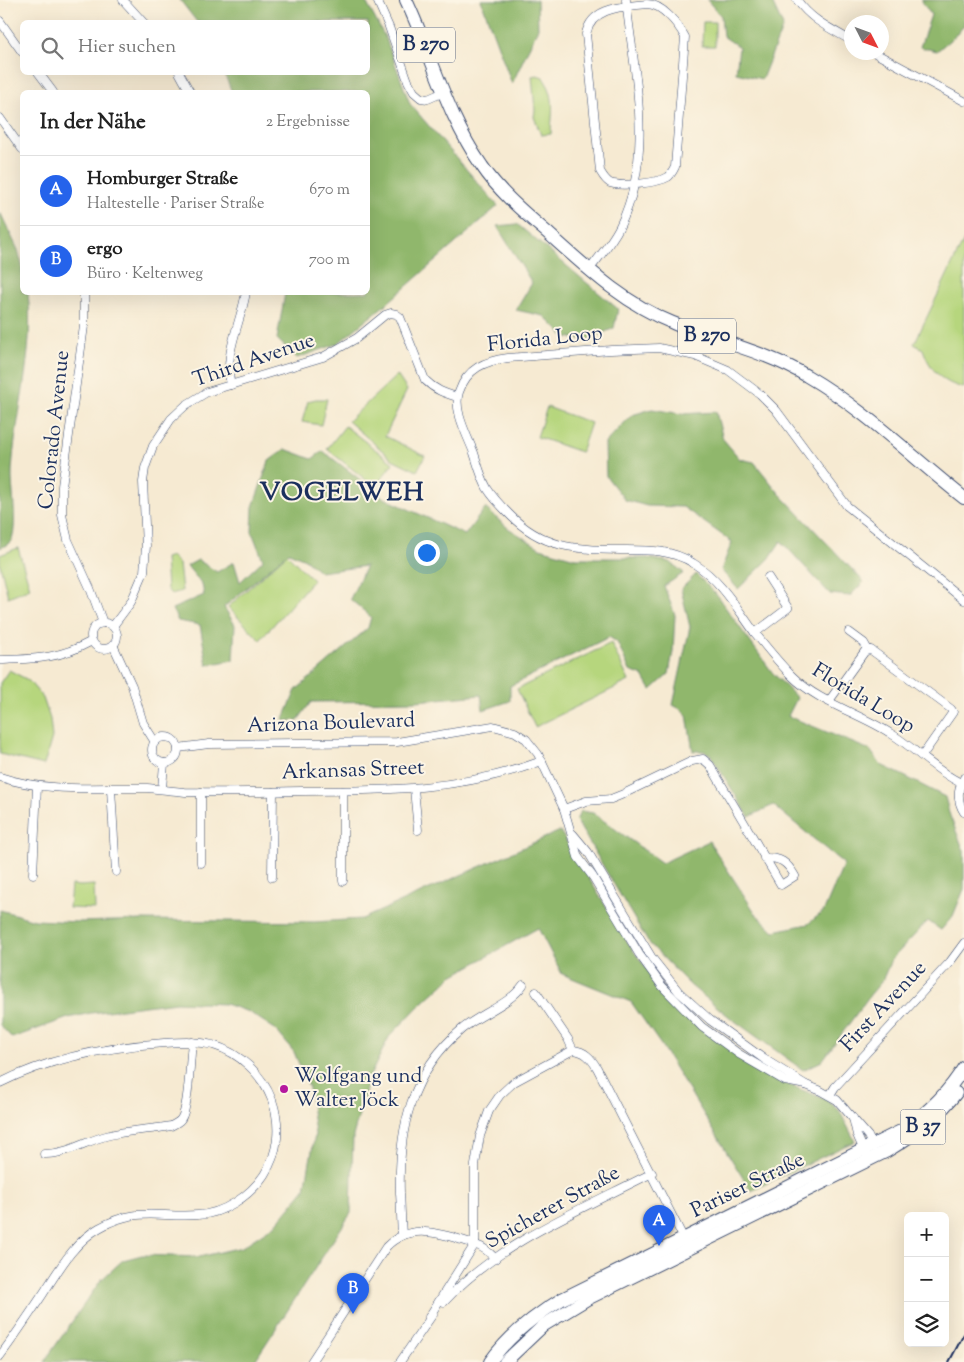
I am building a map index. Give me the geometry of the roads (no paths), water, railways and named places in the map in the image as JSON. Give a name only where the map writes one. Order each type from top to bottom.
[{"type":"main road","name":"B 270","points":[[406,0],[453,114],[482,168],[498,187],[589,270],[629,300],[654,315],[769,357],[813,379],[852,406],[964,498]]},
{"type":"main road","name":"Pariser Straße","points":[[505,1362],[544,1325],[587,1299],[687,1244],[869,1152],[903,1130],[928,1110],[948,1090],[964,1067]]},
{"type":"main road","name":"Pariser Straße","points":[[869,1152],[909,1138],[922,1128],[955,1095],[964,1082]]},
{"type":"main road","name":"Pariser Straße","points":[[490,1362],[511,1337],[536,1315],[580,1290],[687,1244]]},
{"type":"street","points":[[123,0],[140,20]]},
{"type":"street","points":[[377,0],[414,92],[421,98],[431,98],[444,92]]},
{"type":"street","points":[[797,0],[807,13],[817,21],[844,36]]},
{"type":"street","points":[[652,2],[682,30],[685,37],[675,167],[669,176],[664,179],[622,185],[610,182],[603,177],[600,171],[586,42],[588,28],[596,16],[601,12],[626,3],[652,2]]},
{"type":"street","points":[[589,270],[614,238],[620,227],[628,207],[638,160],[640,125],[637,81],[626,3]]},
{"type":"street","points":[[0,21],[20,49]]},
{"type":"street","points":[[888,60],[964,102]]},
{"type":"street","points":[[40,75],[52,90]]},
{"type":"street","points":[[181,75],[189,90]]},
{"type":"street","points":[[431,98],[453,114]]},
{"type":"street","points":[[0,118],[20,146]]},
{"type":"street","points":[[15,138],[20,134]]},
{"type":"street","name":"Colorado Avenue","points":[[84,295],[84,326],[62,486],[62,515],[68,540],[90,588],[103,623]]},
{"type":"street","points":[[231,385],[228,376],[230,356],[245,295]]},
{"type":"street","name":"Third Avenue","points":[[113,626],[131,602],[144,572],[146,552],[143,482],[145,468],[153,446],[164,427],[186,405],[207,392],[329,354],[357,338],[385,315],[391,313],[396,314],[403,322],[425,380],[442,393],[457,397]]},
{"type":"street","name":"Florida Loop","points":[[962,780],[946,775],[890,732],[829,701],[794,678],[755,633],[719,584],[694,563],[682,556],[657,550],[591,550],[566,547],[539,537],[520,524],[502,507],[488,489],[458,409],[457,397],[461,385],[472,370],[481,364],[494,360],[648,348],[676,351],[711,361],[744,381],[776,410],[847,506],[964,600]]},
{"type":"street","points":[[755,633],[788,608],[768,577]]},
{"type":"street","points":[[113,645],[102,648],[95,645],[92,641],[91,633],[93,629],[103,623],[113,626],[117,636],[113,645],[132,686],[143,723],[156,742]]},
{"type":"street","points":[[849,632],[864,643],[868,650],[951,709],[952,715],[922,756]]},
{"type":"street","points":[[0,660],[51,658],[78,649],[92,641]]},
{"type":"street","points":[[829,701],[865,651],[868,650]]},
{"type":"street","name":"Arizona Boulevard","points":[[178,748],[208,744],[398,742],[493,726],[510,729],[521,735],[535,748],[564,809],[578,857],[593,877],[639,954],[662,986],[707,1031],[739,1054],[785,1081],[806,1085]]},
{"type":"street","points":[[162,738],[170,738],[178,748],[176,757],[171,762],[164,763],[154,755],[153,748],[156,742],[162,738]]},
{"type":"street","points":[[564,809],[586,801],[611,799],[692,761],[703,759],[710,765],[764,858]]},
{"type":"street","name":"Arkansas Street","points":[[0,776],[37,786],[64,789],[162,789],[201,792],[343,791],[414,789],[503,773],[542,761]]},
{"type":"street","points":[[162,789],[164,763]]},
{"type":"street","points":[[962,780],[958,798],[964,812]]},
{"type":"street","points":[[33,874],[37,786]]},
{"type":"street","points":[[111,789],[116,872]]},
{"type":"street","points":[[414,789],[418,830]]},
{"type":"street","points":[[343,791],[343,881]]},
{"type":"street","points":[[200,863],[201,792]]},
{"type":"street","points":[[272,877],[273,792]]},
{"type":"street","name":"Arizona Boulevard","points":[[572,832],[588,852],[652,958],[666,977],[690,1002],[738,1042],[806,1085],[830,1095],[843,1105],[853,1118],[857,1136],[869,1152]]},
{"type":"street","name":"First Avenue","points":[[830,1095],[835,1087],[950,962],[964,944]]},
{"type":"street","points":[[402,1235],[400,1152],[404,1126],[414,1094],[429,1066],[460,1030],[513,996],[523,985]]},
{"type":"street","points":[[536,992],[568,1039],[572,1050]]},
{"type":"street","points":[[679,1005],[683,1002],[690,1002]]},
{"type":"street","points":[[0,1356],[62,1265],[89,1234],[112,1221],[126,1216],[157,1214],[200,1215],[229,1206],[245,1196],[263,1177],[274,1154],[278,1131],[276,1110],[266,1086],[254,1069],[236,1055],[214,1045],[192,1042],[129,1046],[96,1051],[36,1068],[1,1082]]},
{"type":"street","points":[[44,1154],[53,1154],[105,1136],[132,1130],[172,1126],[177,1123],[182,1118],[185,1107],[192,1042]]},
{"type":"street","points":[[475,1244],[475,1165],[480,1136],[489,1111],[500,1095],[514,1082],[572,1050],[583,1052],[592,1060],[687,1244]]},
{"type":"street","name":"Spicherer Straße","points":[[429,1317],[464,1282],[531,1235],[652,1173]]},
{"type":"street","points":[[311,1362],[386,1247],[402,1235],[427,1231],[482,1246],[495,1259]]},
{"type":"street","name":"Spicherer Straße","points":[[400,1362],[475,1244]]},
{"type":"railway","points":[[949,1362],[964,1334]]},
{"type":"place","name":"Wolfgang und Walter Jöck","points":[[284,1089]]},
{"type":"place","name":"Homburger Straße","points":[[659,1246]]},
{"type":"place","name":"ergo","points":[[353,1314]]},
{"type":"district","name":"VOGELWEH","points":[[342,493]]}]
